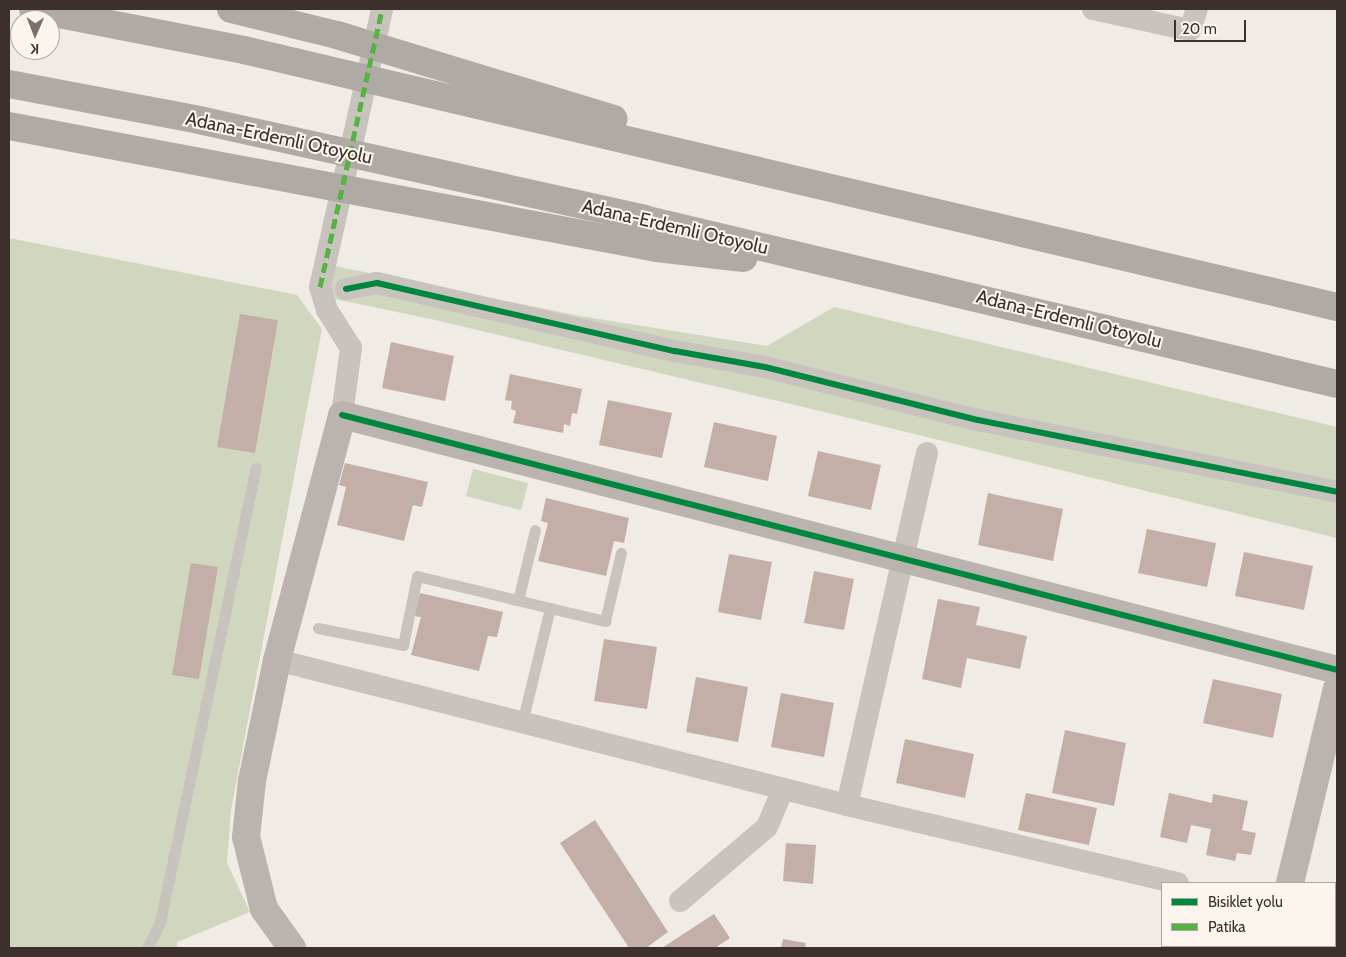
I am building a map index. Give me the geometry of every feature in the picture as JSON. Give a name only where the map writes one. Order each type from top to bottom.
[{"type":"highway","points":[[33,9],[244,50],[1337,307]]},
{"type":"highway","points":[[231,9],[337,35],[852,192]]},
{"type":"highway","name":"Adana-Erdemli Otoyolu","points":[[9,84],[209,122],[866,271],[1337,384]]},
{"type":"highway","points":[[9,126],[657,248],[866,271]]},
{"type":"street","points":[[292,948],[264,909],[246,837],[252,781],[277,660],[342,415],[351,348],[327,310],[320,287],[382,9]]},
{"type":"street","points":[[1092,9],[1190,30],[1196,9]]},
{"type":"street","points":[[346,288],[377,284],[675,351],[765,367],[978,420],[1337,492]]},
{"type":"street","points":[[342,415],[1337,670]]},
{"type":"street","points":[[847,805],[905,558],[927,453]]},
{"type":"street","points":[[277,660],[847,805],[1174,882]]},
{"type":"street","points":[[1290,882],[1337,689]]},
{"type":"street","points":[[680,901],[767,827],[783,789]]},
{"type":"lane","points":[[147,948],[160,922],[256,468]]},
{"type":"lane","points":[[518,600],[535,530]]},
{"type":"lane","points":[[318,628],[403,645],[417,576],[606,621],[622,553]]},
{"type":"lane","points":[[522,722],[550,608]]},
{"type":"green space","points":[[9,238],[297,295],[322,329],[231,810],[227,863],[250,912],[177,942],[177,948],[9,948]]},
{"type":"green space","points":[[325,264],[580,316],[767,346],[834,307],[1337,427],[1337,538],[833,414],[431,319],[334,299]]},
{"type":"green space","points":[[473,469],[528,483],[521,510],[466,496]]},
{"type":"building","points":[[240,314],[278,320],[255,453],[217,447]]},
{"type":"building","points":[[391,342],[454,356],[445,401],[382,388]]},
{"type":"building","points":[[510,374],[582,389],[577,414],[572,413],[570,426],[564,424],[563,433],[513,423],[516,411],[511,409],[512,401],[505,400]]},
{"type":"building","points":[[608,400],[672,413],[662,458],[599,445]]},
{"type":"building","points":[[714,422],[777,436],[768,481],[704,467]]},
{"type":"building","points":[[818,451],[881,465],[871,510],[808,496]]},
{"type":"building","points":[[345,463],[428,482],[422,507],[413,505],[404,541],[337,525],[346,487],[339,485]]},
{"type":"building","points":[[988,493],[1063,509],[1053,561],[978,545]]},
{"type":"building","points":[[546,498],[629,518],[624,543],[614,541],[606,576],[538,561],[548,523],[541,521]]},
{"type":"building","points":[[1147,529],[1216,543],[1207,587],[1138,573]]},
{"type":"building","points":[[1244,552],[1313,566],[1304,610],[1235,596]]},
{"type":"building","points":[[729,554],[772,562],[761,620],[718,612]]},
{"type":"building","points":[[191,563],[218,567],[199,679],[172,675]]},
{"type":"building","points":[[814,571],[854,579],[844,630],[804,623]]},
{"type":"building","points":[[420,593],[503,612],[497,637],[488,636],[479,671],[411,655],[421,617],[414,616]]},
{"type":"building","points":[[938,599],[980,607],[976,625],[1027,636],[1020,669],[967,658],[961,688],[922,679]]},
{"type":"building","points":[[604,639],[657,647],[647,709],[594,701]]},
{"type":"building","points":[[696,677],[748,687],[738,742],[686,732]]},
{"type":"building","points":[[1213,679],[1282,694],[1273,738],[1203,723]]},
{"type":"building","points":[[781,693],[834,703],[824,757],[771,747]]},
{"type":"building","points":[[1065,730],[1126,743],[1114,806],[1052,793]]},
{"type":"building","points":[[905,739],[974,754],[965,798],[896,783]]},
{"type":"building","points":[[1026,793],[1097,808],[1089,845],[1018,830]]},
{"type":"building","points":[[1169,793],[1212,803],[1213,794],[1248,801],[1242,830],[1256,833],[1251,855],[1237,853],[1235,861],[1206,855],[1211,829],[1191,825],[1187,843],[1160,837]]},
{"type":"building","points":[[595,820],[668,932],[646,948],[629,948],[560,843]]},
{"type":"building","points":[[786,843],[816,845],[813,884],[783,881]]},
{"type":"building","points":[[714,914],[730,938],[715,948],[662,948]]},
{"type":"building","points":[[783,939],[806,943],[805,948],[781,948]]},
{"type":"marked path","points":[[320,287],[382,9]]},
{"type":"cycle path","points":[[346,289],[377,283],[675,351],[765,367],[978,420],[1337,492]]},
{"type":"cycle path","points":[[342,415],[1337,670]]}]
